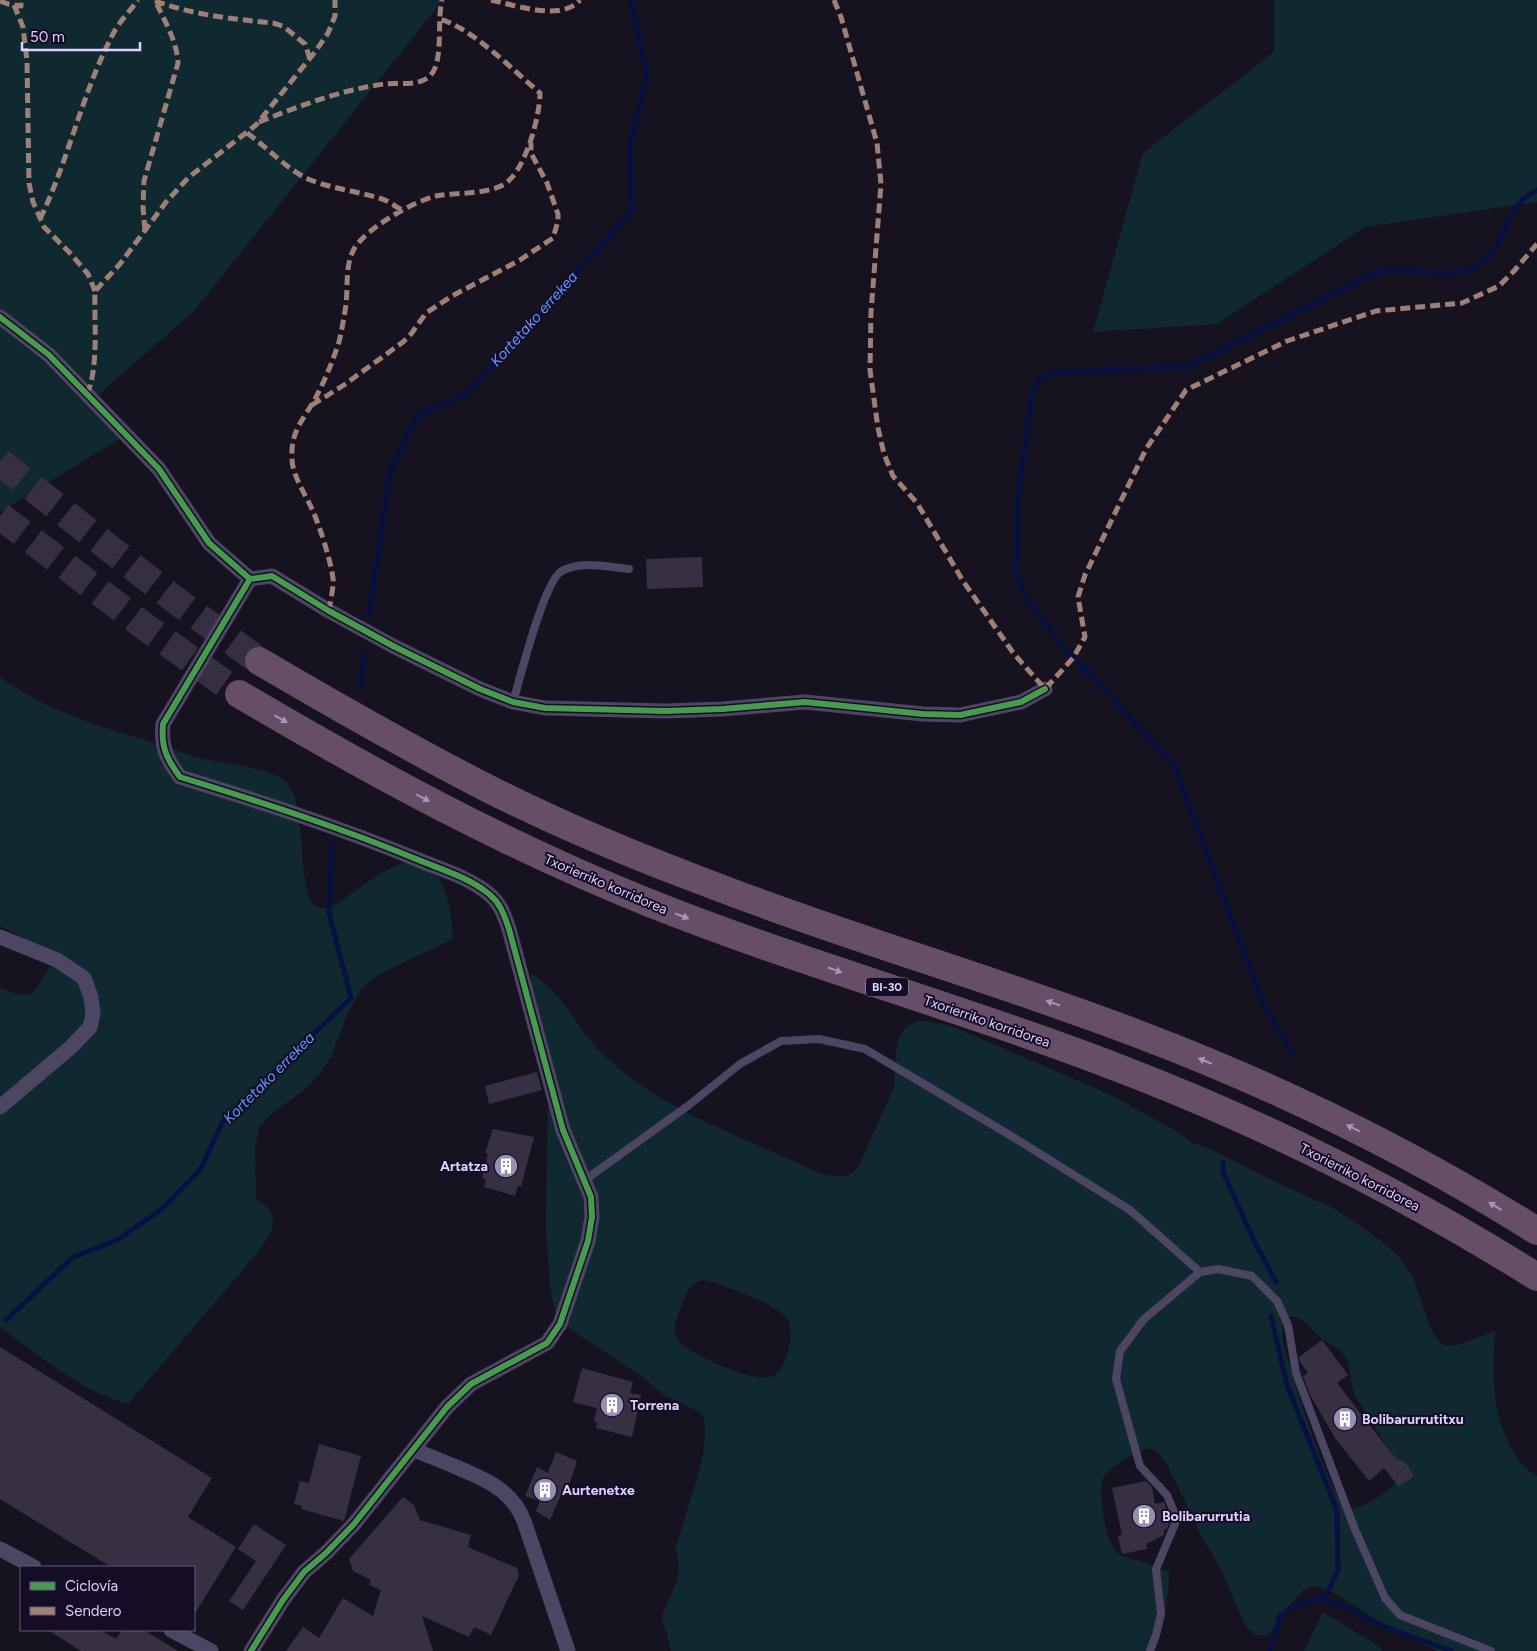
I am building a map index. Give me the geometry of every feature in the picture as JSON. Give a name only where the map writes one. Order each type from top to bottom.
[{"type":"highway","points":[[259,661],[420,753],[488,788],[592,836],[756,902],[1148,1037],[1258,1083],[1355,1129],[1474,1193],[1537,1231]]},
{"type":"highway","name":"Txorierriko korridorea","points":[[239,694],[384,778],[470,823],[568,868],[692,920],[1065,1048],[1134,1073],[1242,1118],[1377,1184],[1454,1226],[1537,1277]]},
{"type":"street","points":[[0,317],[50,355],[159,469],[209,543],[250,579],[272,576],[329,611],[392,646],[480,689],[513,702],[545,708],[666,711],[722,709],[805,702],[923,714],[960,715],[1021,702],[1045,689]]},
{"type":"street","points":[[250,579],[163,724],[162,740],[168,760],[180,776],[400,852],[467,880],[489,894],[502,908],[562,1130],[592,1198],[592,1217],[588,1241],[560,1324],[546,1342],[472,1384],[447,1407],[354,1524],[326,1553],[304,1572],[251,1651]]},
{"type":"street","points":[[0,937],[57,960],[84,978],[91,997],[93,1014],[90,1027],[71,1047],[0,1107]]},
{"type":"street","points":[[413,1450],[486,1480],[511,1499],[520,1511],[524,1521],[568,1651]]},
{"type":"street","points":[[0,1549],[32,1566]]},
{"type":"street","points":[[173,1631],[211,1651]]},
{"type":"lane","points":[[513,702],[540,611],[551,583],[559,572],[576,565],[596,565],[629,569]]},
{"type":"lane","points":[[585,1180],[689,1105],[740,1064],[781,1041],[819,1039],[865,1049],[1013,1137],[1130,1210],[1200,1272]]},
{"type":"lane","points":[[1150,1651],[1161,1614],[1156,1569],[1177,1519],[1167,1495],[1140,1466],[1116,1379],[1120,1351],[1144,1319],[1200,1272],[1218,1269],[1252,1276],[1277,1301],[1288,1325],[1296,1374],[1354,1527],[1385,1598],[1400,1615],[1491,1651]]},
{"type":"shaded area","points":[[0,0],[443,0],[194,311],[98,395],[126,435],[0,512]]},
{"type":"shaded area","points":[[1274,0],[1537,0],[1537,202],[1365,227],[1217,324],[1093,332],[1143,153],[1274,52]]},
{"type":"shaded area","points":[[0,677],[40,701],[81,719],[192,756],[255,768],[276,775],[284,780],[292,790],[297,805],[306,883],[310,897],[316,906],[325,908],[335,905],[381,873],[409,861],[433,868],[446,893],[452,920],[453,939],[378,975],[362,988],[348,1012],[331,1057],[319,1074],[307,1088],[270,1115],[260,1126],[255,1146],[256,1198],[270,1211],[273,1217],[272,1230],[269,1237],[128,1404],[110,1398],[77,1381],[0,1327],[0,988],[20,995],[31,994],[42,981],[52,962],[43,948],[0,926]]},
{"type":"shaded area","points":[[531,974],[553,991],[586,1035],[605,1056],[622,1071],[661,1098],[723,1130],[822,1174],[843,1176],[852,1173],[859,1166],[894,1087],[896,1050],[899,1039],[904,1029],[915,1022],[925,1021],[948,1025],[1111,1095],[1176,1131],[1191,1142],[1217,1152],[1267,1178],[1331,1207],[1355,1222],[1399,1257],[1413,1277],[1432,1332],[1441,1344],[1449,1346],[1458,1345],[1495,1331],[1494,1391],[1504,1434],[1516,1456],[1525,1467],[1537,1476],[1537,1651],[1437,1651],[1375,1619],[1331,1591],[1319,1587],[1303,1590],[1272,1631],[1264,1636],[1256,1635],[1250,1631],[1243,1621],[1219,1565],[1205,1543],[1166,1463],[1157,1451],[1148,1449],[1127,1458],[1107,1472],[1104,1476],[1101,1492],[1106,1529],[1118,1553],[1169,1572],[1167,1602],[1153,1651],[671,1651],[662,1617],[678,1574],[679,1562],[675,1549],[704,1450],[705,1423],[698,1411],[663,1395],[642,1376],[566,1326],[555,1311],[550,1288],[546,1230],[548,1090],[530,985]],"holes":[[[703,1280],[735,1290],[762,1302],[783,1314],[788,1320],[790,1341],[786,1359],[774,1376],[750,1376],[714,1363],[682,1344],[677,1338],[675,1330],[676,1321],[685,1296],[695,1283]],[[1293,1316],[1305,1322],[1321,1338],[1344,1355],[1348,1362],[1355,1396],[1397,1463],[1399,1479],[1367,1504],[1353,1509],[1347,1508],[1340,1501],[1332,1486],[1314,1440],[1286,1355],[1283,1327],[1288,1317]]]},
{"type":"shaded area","points":[[1323,1612],[1380,1647],[1382,1651],[1304,1651]]},
{"type":"building","points":[[702,557],[703,587],[647,589],[646,559]]},
{"type":"building","points":[[537,1072],[542,1090],[489,1104],[485,1086]]},
{"type":"building","name":"Artatza","points":[[493,1129],[534,1137],[521,1187],[518,1186],[515,1196],[484,1187],[486,1179],[482,1178],[488,1154],[485,1153]]},
{"type":"building","name":"Bolibarurrutitxu","points":[[1322,1340],[1348,1375],[1337,1383],[1396,1459],[1405,1462],[1414,1476],[1399,1487],[1384,1468],[1369,1481],[1335,1438],[1310,1395],[1303,1376],[1308,1373],[1300,1362],[1299,1357]]},
{"type":"building","points":[[0,1347],[212,1478],[188,1517],[236,1547],[195,1613],[195,1566],[109,1566],[0,1499]]},
{"type":"building","name":"Torrena","points":[[582,1368],[633,1382],[630,1393],[641,1395],[632,1437],[596,1428],[597,1422],[594,1421],[597,1408],[573,1402]]},
{"type":"building","points":[[319,1444],[361,1456],[344,1521],[301,1509],[302,1506],[294,1504],[300,1481],[309,1483]]},
{"type":"building","name":"Aurtenetxe","points":[[556,1452],[577,1461],[569,1485],[566,1484],[550,1520],[536,1511],[540,1501],[525,1496],[537,1467],[548,1473]]},
{"type":"building","name":"Bolibarurrutia","points":[[1146,1481],[1152,1487],[1155,1504],[1164,1502],[1170,1520],[1167,1529],[1164,1530],[1164,1535],[1146,1544],[1147,1549],[1122,1554],[1118,1536],[1122,1535],[1112,1488]]},
{"type":"building","points":[[403,1497],[414,1505],[420,1520],[471,1535],[468,1547],[517,1568],[519,1575],[491,1635],[474,1627],[469,1637],[422,1616],[433,1651],[286,1651],[303,1627],[319,1638],[343,1598],[373,1616],[381,1590],[369,1585],[371,1580],[353,1571],[349,1559]]},
{"type":"building","points":[[254,1524],[286,1545],[243,1610],[229,1601],[256,1561],[238,1549]]},
{"type":"building","points":[[50,1631],[102,1631],[116,1639],[121,1631],[146,1631],[178,1651],[81,1651]]},
{"type":"waterway","name":"Kortetako errekea","points":[[369,615],[390,472],[417,416],[466,394],[632,211],[630,146],[647,76],[631,0]]},
{"type":"waterway","points":[[1294,1055],[1263,1004],[1174,765],[1090,674],[1065,650],[1024,595],[1016,572],[1018,497],[1033,390],[1039,380],[1054,373],[1190,366],[1377,272],[1396,270],[1453,274],[1471,269],[1495,251],[1509,218],[1523,199],[1537,190]]},
{"type":"waterway","name":"Kortetako errekea","points":[[360,686],[364,654]]},
{"type":"waterway","name":"Kortetako errekea","points":[[6,1320],[73,1257],[117,1240],[162,1209],[200,1170],[223,1121],[351,998],[329,913],[332,840]]},
{"type":"waterway","points":[[1223,1162],[1223,1172],[1255,1243],[1276,1282]]},
{"type":"waterway","points":[[1271,1316],[1287,1385],[1337,1510],[1338,1570],[1324,1600]]},
{"type":"waterway","points":[[1270,1651],[1280,1616],[1292,1607],[1310,1600],[1324,1600],[1336,1603],[1388,1628],[1452,1651]]},
{"type":"tunnel","points":[[0,462],[170,596],[259,661]]},
{"type":"tunnel","points":[[0,516],[144,626],[239,694]]},
{"type":"marked path","points":[[0,1],[21,6],[21,0]]},
{"type":"marked path","points":[[40,219],[102,56],[115,30],[138,0]]},
{"type":"marked path","points":[[145,230],[143,208],[144,181],[178,63],[173,39],[155,0]]},
{"type":"marked path","points":[[87,394],[91,383],[95,358],[95,291],[120,264],[166,202],[189,177],[256,125],[328,33],[335,16],[335,0]]},
{"type":"marked path","points":[[259,122],[336,94],[384,84],[417,82],[429,77],[433,72],[438,57],[442,0]]},
{"type":"marked path","points":[[491,0],[525,8],[550,11],[572,7],[580,0]]},
{"type":"marked path","points":[[834,0],[841,17],[877,143],[881,184],[871,312],[870,370],[878,428],[884,454],[893,476],[917,503],[963,581],[1014,654],[1045,689],[1073,658],[1085,637],[1078,597],[1085,575],[1146,449],[1186,390],[1287,341],[1376,311],[1462,303],[1499,286],[1537,244]]},
{"type":"marked path","points":[[155,1],[199,13],[283,26],[305,44],[310,59]]},
{"type":"marked path","points":[[14,5],[23,27],[27,61],[29,183],[33,202],[44,227],[88,274],[95,291]]},
{"type":"marked path","points":[[329,611],[333,582],[330,561],[315,516],[295,472],[292,449],[293,440],[299,425],[320,389],[339,342],[346,305],[348,269],[351,255],[368,233],[391,217],[415,204],[436,196],[479,192],[495,188],[511,179],[518,169],[530,143],[537,115],[540,93],[478,40],[465,31],[439,19]]},
{"type":"marked path","points":[[247,133],[284,164],[308,179],[382,199],[402,210]]},
{"type":"marked path","points":[[312,405],[344,385],[403,342],[426,313],[452,296],[520,260],[553,238],[558,214],[547,183],[531,153],[531,143]]},
{"type":"cycle path","points":[[0,317],[49,355],[159,469],[209,543],[250,579],[272,576],[329,611],[393,646],[480,689],[513,702],[545,708],[666,711],[722,709],[805,702],[923,714],[960,715],[1021,702],[1045,689]]},
{"type":"cycle path","points":[[250,579],[163,724],[164,746],[171,764],[180,777],[361,837],[465,879],[482,888],[493,898],[502,910],[509,929],[563,1130],[591,1197],[592,1217],[588,1241],[560,1324],[547,1343],[471,1384],[447,1407],[354,1524],[326,1553],[304,1572],[283,1600],[251,1651]]},
{"type":"place","name":"Artatza","points":[[506,1166]]},
{"type":"place","name":"Torrena","points":[[612,1405]]},
{"type":"place","name":"Bolibarurrutitxu","points":[[1345,1419]]},
{"type":"place","name":"Aurtenetxe","points":[[545,1490]]},
{"type":"place","name":"Bolibarurrutia","points":[[1144,1516]]}]
